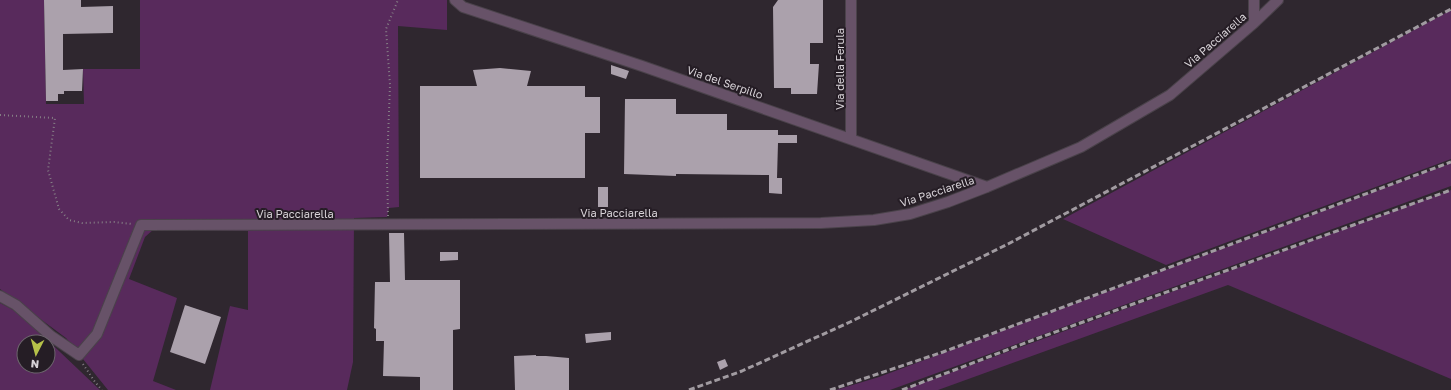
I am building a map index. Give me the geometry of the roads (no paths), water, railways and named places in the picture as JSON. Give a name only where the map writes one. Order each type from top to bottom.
[{"type":"street","name":"Via del Serpillo","points":[[456,0],[463,7],[642,66],[851,138],[987,187]]},
{"type":"street","name":"Via della Ferula","points":[[851,0],[851,138]]},
{"type":"street","points":[[1254,0],[1254,23]]},
{"type":"street","name":"Via Pacciarella","points":[[0,296],[16,305],[51,336],[79,355],[97,334],[141,225],[821,223],[874,220],[910,214],[948,202],[987,187],[1081,147],[1170,95],[1254,23],[1278,0]]},
{"type":"railway","points":[[689,390],[742,371],[850,322],[1008,244],[1451,9]]},
{"type":"railway","points":[[830,390],[943,352],[1451,162]]},
{"type":"railway","points":[[902,390],[1033,340],[1451,190]]}]
